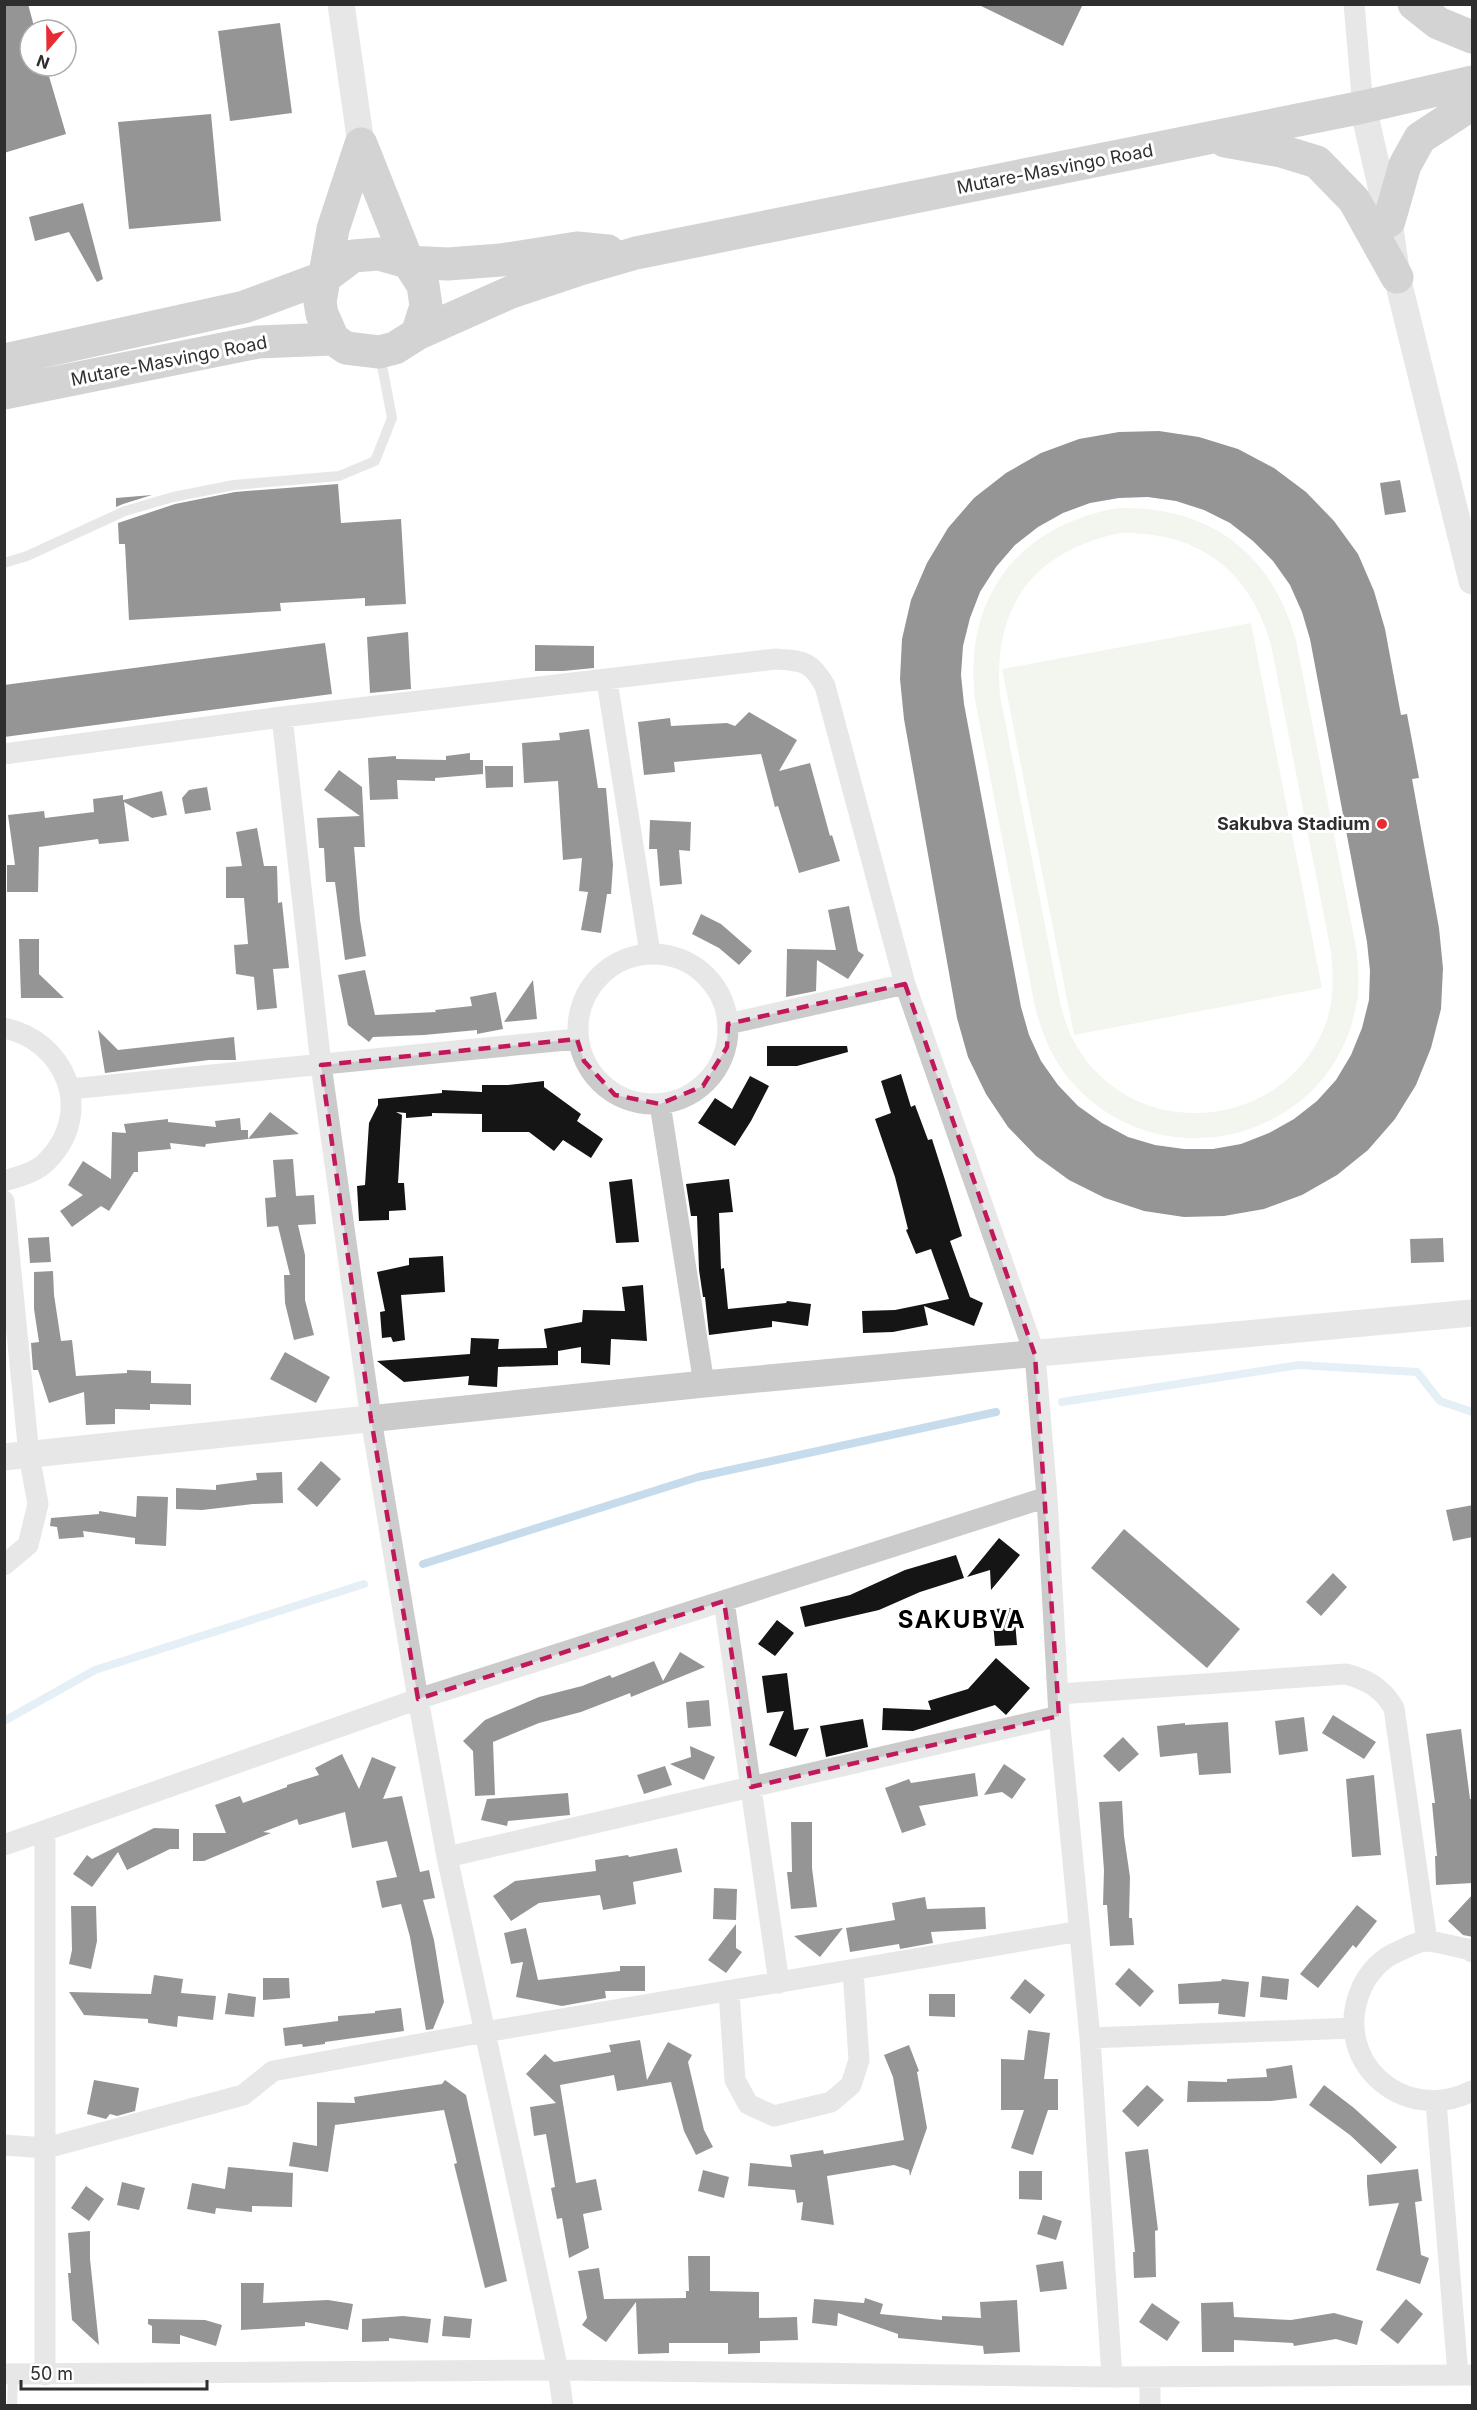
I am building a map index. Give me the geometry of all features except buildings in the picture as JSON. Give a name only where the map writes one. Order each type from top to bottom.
[{"type":"highway","points":[[1414,4],[1438,23],[1473,37]]},
{"type":"highway","name":"Mutare-Masvingo Road","points":[[4,393],[258,342],[333,339],[346,348],[379,352],[395,348],[417,334],[511,292],[636,253],[1364,107],[1473,82]]},
{"type":"highway","points":[[1389,221],[1405,165],[1420,138],[1473,104]]},
{"type":"highway","points":[[1207,138],[1281,151],[1317,162],[1354,200],[1397,277]]},
{"type":"highway","points":[[362,144],[408,262],[423,285],[426,306],[417,334]]},
{"type":"highway","points":[[333,339],[322,314],[320,302],[333,229],[362,144]]},
{"type":"highway","name":"Mutare-Masvingo Road","points":[[4,360],[244,307],[325,277],[353,256],[379,254],[408,262],[448,264],[577,248],[636,253]]},
{"type":"street","points":[[341,4],[362,144]]},
{"type":"street","points":[[1354,4],[1364,107],[1389,221],[1397,277],[1470,553],[1473,581]]},
{"type":"street","points":[[4,754],[282,717],[607,681],[776,659],[805,662],[817,671],[825,686],[905,984],[1035,1355],[1047,1497],[1059,1716],[1090,2038],[1112,2377]]},
{"type":"street","points":[[607,681],[650,953]]},
{"type":"street","points":[[282,717],[321,1065],[371,1419],[447,1857],[558,2370],[563,2406]]},
{"type":"street","points":[[650,953],[673,956],[694,966],[711,981],[723,1001],[728,1024],[727,1047],[718,1068],[703,1086],[683,1099],[660,1104],[637,1103],[615,1095],[590,1071],[577,1039],[578,1014],[587,990],[603,971],[625,958],[650,953]]},
{"type":"street","points":[[728,1024],[905,984]]},
{"type":"street","points":[[4,1028],[32,1038],[50,1051],[63,1069],[70,1089],[71,1115],[64,1139],[49,1160],[28,1174],[4,1181]]},
{"type":"street","points":[[70,1089],[577,1039]]},
{"type":"street","points":[[660,1104],[704,1384]]},
{"type":"street","points":[[4,1201],[17,1456],[38,1504],[28,1545],[4,1564]]},
{"type":"street","points":[[17,1456],[704,1384],[1473,1313]]},
{"type":"street","points":[[4,1845],[418,1699],[1047,1497]]},
{"type":"street","points":[[724,1601],[779,1983]]},
{"type":"street","points":[[1059,1694],[1346,1674],[1364,1679],[1376,1686],[1387,1695],[1394,1708],[1427,1941]]},
{"type":"street","points":[[447,1857],[1059,1716]]},
{"type":"street","points":[[45,1831],[45,2375]]},
{"type":"street","points":[[4,2145],[46,2148],[243,2095],[273,2071],[485,2032],[1080,1931]]},
{"type":"street","points":[[1473,1953],[1468,1949],[1427,1941],[1416,1943],[1388,1955],[1368,1976],[1355,2002],[1354,2028],[1360,2054],[1373,2074],[1391,2090],[1413,2099],[1436,2102],[1460,2098],[1473,2091]]},
{"type":"street","points":[[729,1992],[735,2080],[748,2104],[774,2116],[831,2102],[851,2085],[859,2060],[853,1970]]},
{"type":"street","points":[[1090,2038],[1354,2028]]},
{"type":"street","points":[[9,2374],[558,2370],[1112,2377],[1465,2375],[1436,2102]]},
{"type":"street","points":[[1150,2377],[1150,2406]]},
{"type":"lane","points":[[4,563],[27,556],[125,511],[173,497],[234,485],[339,476],[375,461],[392,418],[379,352]]},
{"type":"lane","points":[[9,2374],[12,2406]]},
{"type":"highlighted area","points":[[905,984],[1035,1355],[1059,1716],[751,1787],[724,1601],[418,1699],[371,1419],[321,1065],[577,1039],[584,1061],[615,1095],[660,1104],[703,1086],[727,1047],[728,1024]]},
{"type":"green space","points":[[1118,508],[1151,509],[1181,515],[1208,526],[1232,540],[1253,559],[1271,582],[1285,609],[1296,640],[1356,947],[1358,994],[1342,1049],[1316,1087],[1280,1115],[1239,1132],[1195,1138],[1150,1132],[1107,1113],[1064,1072],[1048,1045],[1035,1007],[975,700],[974,663],[978,630],[988,599],[1004,572],[1025,550],[1051,531],[1082,517]],"holes":[[[1121,533],[1149,534],[1197,548],[1217,560],[1235,576],[1250,596],[1262,619],[1271,645],[1331,952],[1331,1003],[1327,1020],[1308,1057],[1280,1085],[1246,1104],[1209,1112],[1171,1111],[1135,1100],[1102,1078],[1073,1040],[1060,1002],[1000,695],[999,663],[1003,635],[1012,610],[1025,587],[1042,569],[1064,553],[1090,541]]]},
{"type":"green space","points":[[1251,623],[1322,988],[1074,1035],[1002,669]]},
{"type":"waterway","points":[[1062,1402],[1299,1365],[1417,1372],[1440,1401],[1472,1412]]},
{"type":"waterway","points":[[423,1564],[698,1477],[996,1412]]},
{"type":"waterway","points":[[4,1721],[95,1670],[364,1584]]},
{"type":"place","name":"Sakubva Stadium","points":[[1382,824]]},
{"type":"district","name":"SAKUBVA","points":[[962,1620]]}]
